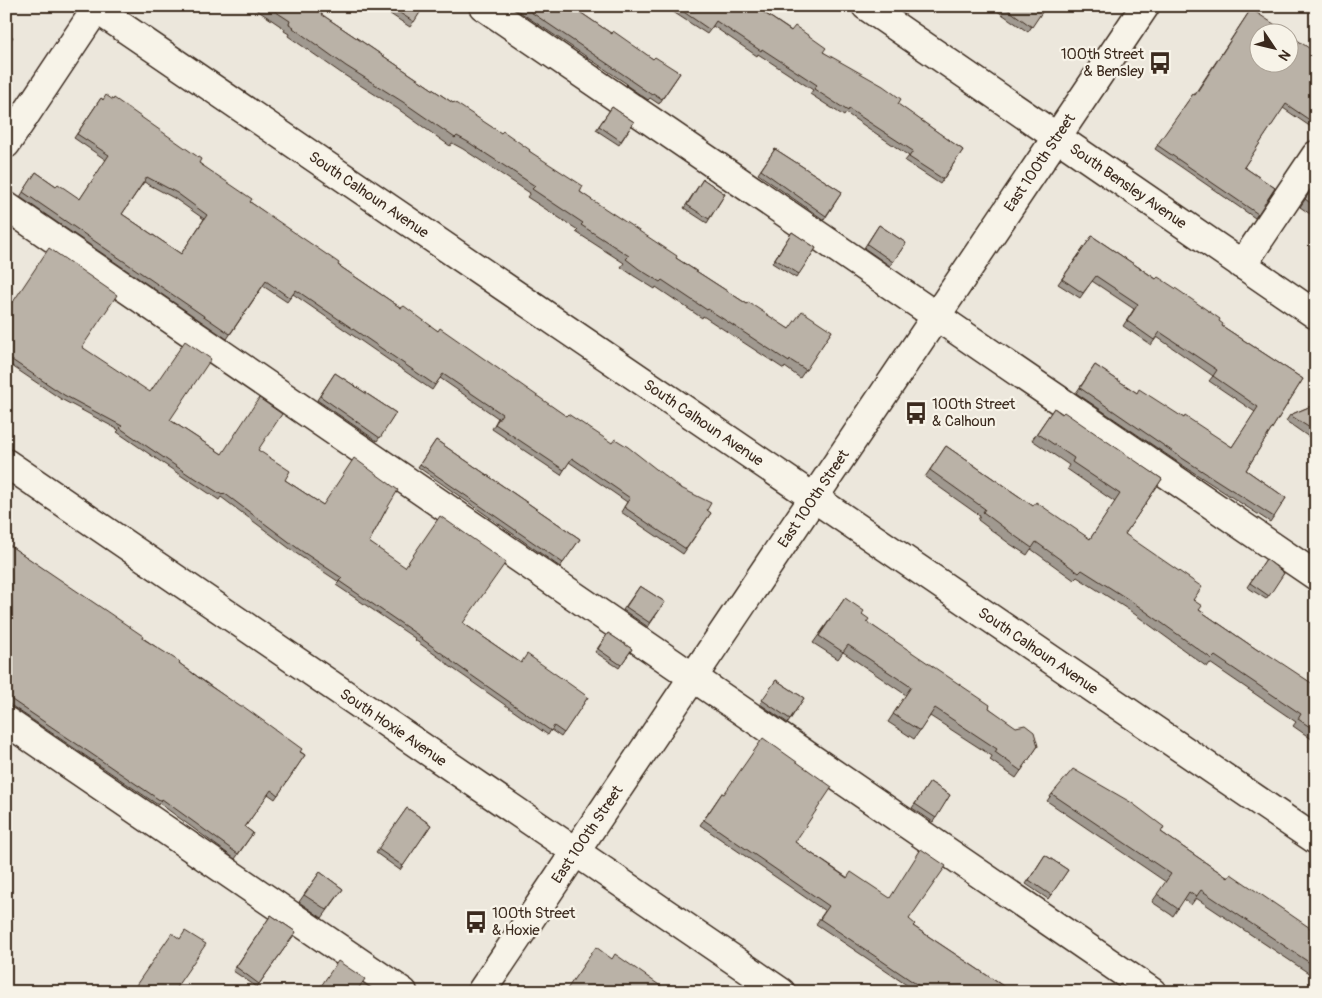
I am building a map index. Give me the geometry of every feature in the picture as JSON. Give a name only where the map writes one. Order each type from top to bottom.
[{"type":"street","points":[[483,6],[1316,576]]},
{"type":"street","name":"South Bensley Avenue","points":[[866,6],[1316,315]]},
{"type":"street","name":"East 100th Street","points":[[481,992],[1145,6]]},
{"type":"street","points":[[6,144],[96,7]]},
{"type":"street","name":"South Calhoun Avenue","points":[[96,7],[813,499],[1316,840]]},
{"type":"street","points":[[1242,265],[1316,155]]},
{"type":"street","points":[[6,206],[1152,992]]},
{"type":"street","name":"South Hoxie Avenue","points":[[6,463],[781,992]]},
{"type":"street","points":[[6,720],[403,992]]},
{"type":"building","points":[[267,6],[318,6],[324,10],[321,14],[453,103],[501,133],[503,131],[529,151],[583,186],[580,192],[747,304],[748,302],[789,329],[802,311],[832,331],[806,370],[790,360],[789,362],[662,280],[660,282],[639,269],[626,259],[629,256],[581,225],[583,223],[532,189],[535,186],[468,142],[457,136],[455,138],[346,66],[293,28],[289,24],[290,21]]},
{"type":"building","points":[[389,6],[424,6],[414,22]]},
{"type":"building","points":[[522,6],[571,6],[612,34],[613,31],[653,59],[655,57],[680,73],[662,99],[653,93],[652,95]]},
{"type":"building","points":[[675,6],[754,6],[791,31],[795,26],[826,48],[823,52],[883,86],[901,99],[898,104],[963,150],[943,179],[909,157],[913,151],[849,109],[848,111],[814,89],[817,85],[762,49],[761,51],[716,21],[710,30]]},
{"type":"building","points":[[1003,6],[1046,6],[1032,27]]},
{"type":"building","points":[[1251,9],[1271,22],[1250,22],[1250,72],[1300,72],[1300,42],[1316,53],[1316,121],[1314,123],[1286,104],[1244,167],[1275,188],[1258,214],[1157,145],[1193,94],[1195,95]]},
{"type":"building","points":[[6,33],[13,37],[6,47]]},
{"type":"building","points":[[106,95],[113,100],[114,98],[201,159],[199,163],[252,199],[250,202],[401,308],[404,306],[438,331],[440,328],[566,416],[568,414],[612,443],[615,439],[679,487],[711,503],[707,510],[711,513],[686,549],[624,507],[630,498],[572,458],[564,470],[495,424],[502,414],[443,374],[435,385],[296,290],[290,298],[266,281],[230,334],[23,192],[36,172],[80,199],[109,155],[77,134],[101,98],[103,100]],"holes":[[[147,177],[177,193],[207,215],[181,254],[122,214]]]},
{"type":"building","points":[[612,107],[634,122],[621,141],[599,126]]},
{"type":"building","points":[[775,149],[842,192],[826,216],[761,170]]},
{"type":"building","points":[[703,179],[725,194],[709,219],[687,205]]},
{"type":"building","points":[[1316,184],[1316,207],[1305,199]]},
{"type":"building","points":[[879,225],[906,243],[893,262],[867,244]]},
{"type":"building","points":[[792,232],[816,248],[799,274],[775,259]]},
{"type":"building","points":[[1092,236],[1156,279],[1158,277],[1178,290],[1220,319],[1219,321],[1223,324],[1222,326],[1303,379],[1246,470],[1286,498],[1274,517],[1182,458],[1080,388],[1095,365],[1137,393],[1139,389],[1184,418],[1185,416],[1232,447],[1258,407],[1213,376],[1217,370],[1160,332],[1154,340],[1127,321],[1138,304],[1096,276],[1083,293],[1062,279]]},
{"type":"building","points":[[49,248],[117,295],[82,347],[150,392],[185,341],[211,359],[170,420],[222,454],[259,398],[282,414],[258,450],[290,471],[285,480],[323,505],[354,458],[398,490],[369,542],[405,567],[440,516],[506,562],[463,623],[521,663],[527,654],[588,697],[564,733],[554,726],[551,731],[451,661],[418,635],[339,581],[342,578],[300,550],[224,493],[222,495],[192,477],[120,428],[122,426],[64,395],[6,356],[6,298],[13,302]]},
{"type":"building","points":[[335,373],[396,413],[380,438],[320,396]]},
{"type":"building","points":[[1316,404],[1316,432],[1290,415]]},
{"type":"building","points":[[1054,408],[1062,414],[1064,412],[1162,479],[1125,534],[1202,587],[1193,600],[1202,606],[1199,610],[1259,651],[1260,649],[1316,686],[1316,731],[1298,719],[1301,714],[1215,656],[1212,659],[1134,603],[1082,570],[1079,573],[1036,542],[1032,548],[983,512],[985,509],[930,470],[946,446],[1033,506],[1036,502],[1090,539],[1120,494],[1072,462],[1074,458],[1037,433]]},
{"type":"building","points":[[436,440],[580,539],[563,563],[420,464]]},
{"type":"building","points":[[6,543],[143,636],[142,638],[180,662],[210,686],[241,707],[244,707],[302,749],[300,752],[305,755],[278,795],[271,790],[245,827],[253,833],[238,854],[162,799],[161,801],[6,696]]},
{"type":"building","points":[[1266,559],[1284,573],[1269,596],[1250,583]]},
{"type":"building","points":[[640,586],[665,602],[650,623],[626,607]]},
{"type":"building","points":[[845,598],[864,611],[862,614],[869,619],[867,622],[990,705],[989,708],[1016,727],[1025,725],[1034,732],[1038,746],[1021,771],[995,752],[997,749],[935,708],[920,731],[893,714],[911,687],[848,645],[843,652],[819,636]]},
{"type":"building","points":[[608,633],[632,649],[621,665],[598,649]]},
{"type":"building","points":[[776,680],[804,698],[790,719],[762,700]]},
{"type":"building","points":[[763,738],[832,787],[795,842],[847,878],[851,872],[890,898],[921,849],[946,866],[909,919],[915,924],[913,926],[1012,992],[928,992],[820,919],[829,906],[704,820]]},
{"type":"building","points":[[1073,769],[1132,803],[1164,827],[1161,832],[1228,878],[1231,874],[1316,932],[1316,967],[1201,890],[1196,897],[1189,892],[1178,909],[1157,894],[1171,874],[1052,794]]},
{"type":"building","points":[[930,782],[950,795],[936,818],[915,804]]},
{"type":"building","points":[[407,808],[431,825],[403,866],[378,849]]},
{"type":"building","points":[[1045,855],[1068,870],[1051,895],[1029,880]]},
{"type":"building","points":[[320,872],[343,889],[327,910],[304,895]]},
{"type":"building","points":[[271,915],[296,932],[259,984],[236,967]]},
{"type":"building","points":[[185,931],[206,944],[173,992],[132,991],[172,933],[180,939]]},
{"type":"building","points":[[596,947],[612,959],[615,954],[669,992],[565,992]]},
{"type":"building","points":[[338,961],[365,979],[356,992],[317,992]]},
{"type":"building","points":[[1120,984],[1132,992],[1115,992]]},
{"type":"place","name":"100th Street & Bensley","points":[[1160,63]]},
{"type":"place","name":"100th Street & Calhoun","points":[[916,413]]},
{"type":"place","name":"100th Street & Hoxie","points":[[476,922]]}]
